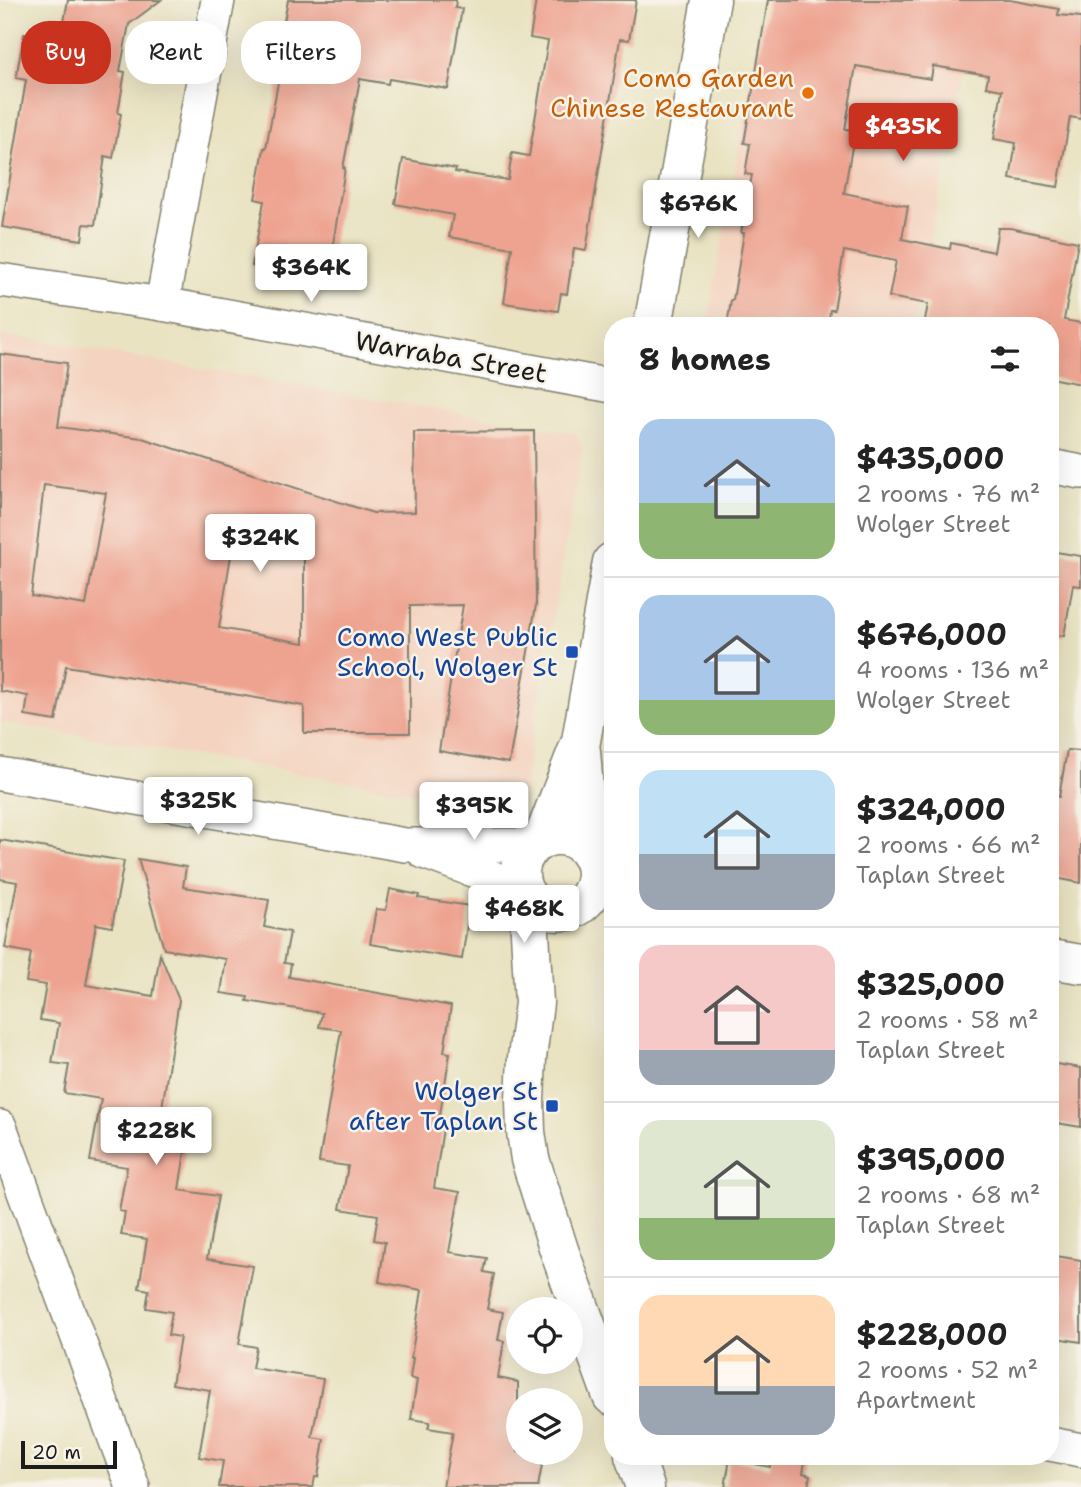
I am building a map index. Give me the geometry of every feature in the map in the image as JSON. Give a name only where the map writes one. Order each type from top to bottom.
[{"type":"street","points":[[162,304],[218,0]]},
{"type":"street","points":[[655,317],[711,0]]},
{"type":"street","name":"Warraba Street","points":[[0,280],[162,304],[604,385]]},
{"type":"street","points":[[1059,468],[1081,472]]},
{"type":"street","points":[[604,607],[580,741],[538,842],[522,860],[520,870],[525,893],[534,1003],[524,1100],[530,1159],[559,1250],[604,1374]]},
{"type":"street","points":[[534,1003],[590,903],[595,882],[598,861],[580,741]]},
{"type":"street","points":[[0,774],[405,845],[538,842],[553,836],[573,840],[598,861]]},
{"type":"street","points":[[405,845],[525,893],[542,909],[552,912],[590,903]]},
{"type":"street","points":[[1059,960],[1081,964]]},
{"type":"street","points":[[0,1127],[133,1487]]},
{"type":"street","points":[[1059,1446],[1081,1450]]},
{"type":"street","points":[[637,1465],[645,1487]]},
{"type":"shaded area","points":[[765,0],[976,0],[916,317],[709,317]]},
{"type":"shaded area","points":[[0,334],[576,433],[582,447],[521,805],[508,809],[0,722]]},
{"type":"building","points":[[68,0],[161,0],[133,21],[125,21],[125,45],[120,71],[125,72],[113,158],[105,156],[95,225],[84,224],[82,240],[2,227],[25,84],[111,84],[111,21],[64,21]]},
{"type":"building","points":[[288,0],[456,0],[455,8],[462,9],[448,89],[389,79],[388,84],[361,79],[361,21],[284,21]]},
{"type":"building","points":[[536,0],[636,0],[629,40],[620,39],[586,250],[574,248],[567,294],[561,293],[558,311],[504,303],[512,248],[449,237],[453,215],[395,204],[403,159],[456,169],[455,172],[508,180],[512,153],[529,156],[548,41],[530,38]]},
{"type":"building","points":[[768,0],[1010,0],[1059,9],[1058,15],[1081,17],[1081,119],[1070,117],[1058,187],[1010,179],[1016,143],[994,139],[1002,90],[986,87],[988,75],[933,66],[931,79],[856,66],[845,129],[855,130],[844,193],[908,206],[902,239],[950,249],[951,243],[994,252],[998,228],[1010,228],[1078,242],[1064,320],[1081,323],[1081,384],[1059,380],[1059,317],[926,317],[928,304],[889,297],[896,261],[844,251],[834,310],[830,310],[829,317],[728,317],[752,175],[745,174],[750,144],[744,143]]},
{"type":"building","points":[[21,50],[21,79],[16,78]]},
{"type":"building","points":[[278,84],[359,84],[343,168],[328,276],[311,273],[311,277],[252,266],[264,201],[255,199]]},
{"type":"building","points":[[0,354],[67,363],[58,427],[142,438],[373,513],[415,512],[414,432],[534,431],[536,605],[509,763],[439,751],[463,605],[410,606],[410,733],[304,733],[304,706],[66,666],[56,721],[25,716],[28,696],[0,691]],"holes":[[[44,485],[106,493],[86,605],[31,596]],[[235,531],[304,553],[304,643],[219,628]]]},
{"type":"building","points":[[1059,552],[1081,556],[1081,586],[1073,585],[1064,636],[1059,636]]},
{"type":"building","points":[[1067,750],[1081,751],[1081,883],[1059,879],[1059,797]]},
{"type":"building","points":[[0,840],[124,861],[112,927],[96,924],[86,985],[153,996],[160,954],[179,1000],[161,1114],[190,1119],[179,1190],[218,1196],[207,1259],[253,1266],[239,1344],[256,1347],[252,1368],[323,1379],[312,1437],[324,1439],[318,1477],[315,1477],[313,1487],[219,1487],[223,1461],[199,1457],[210,1390],[172,1384],[180,1337],[168,1335],[172,1312],[146,1308],[149,1290],[139,1288],[147,1239],[121,1235],[125,1212],[119,1211],[127,1167],[90,1161],[101,1099],[64,1093],[69,1065],[52,1063],[59,1023],[40,1020],[46,985],[26,982],[31,953],[5,948],[17,882],[0,879]]},
{"type":"building","points":[[138,859],[186,867],[183,887],[269,900],[264,927],[290,932],[284,963],[291,964],[289,977],[451,1006],[444,1052],[450,1053],[437,1121],[444,1122],[434,1188],[460,1192],[449,1252],[487,1258],[484,1272],[494,1274],[487,1309],[503,1312],[498,1340],[504,1341],[498,1378],[518,1382],[518,1388],[506,1388],[506,1465],[542,1465],[538,1487],[443,1487],[453,1432],[428,1428],[430,1422],[411,1419],[417,1380],[410,1378],[411,1358],[422,1290],[379,1282],[385,1242],[374,1240],[378,1215],[340,1209],[348,1166],[319,1162],[341,1030],[319,1027],[322,1013],[247,1001],[248,997],[221,993],[226,959],[164,949]]},
{"type":"building","points":[[390,889],[419,895],[418,898],[470,906],[462,959],[370,944],[376,909],[386,910]]},
{"type":"building","points":[[1059,1064],[1081,1068],[1081,1127],[1059,1123]]},
{"type":"building","points":[[1059,1256],[1081,1260],[1081,1342],[1059,1338]]},
{"type":"building","points":[[729,1465],[804,1465],[803,1473],[810,1475],[808,1487],[725,1487]]},
{"type":"place","name":"Como Garden Chinese Restaurant","points":[[808,93]]},
{"type":"place","name":"Como West Public School, Wolger St","points":[[572,652]]},
{"type":"place","name":"Wolger St after Taplan St","points":[[552,1106]]}]
